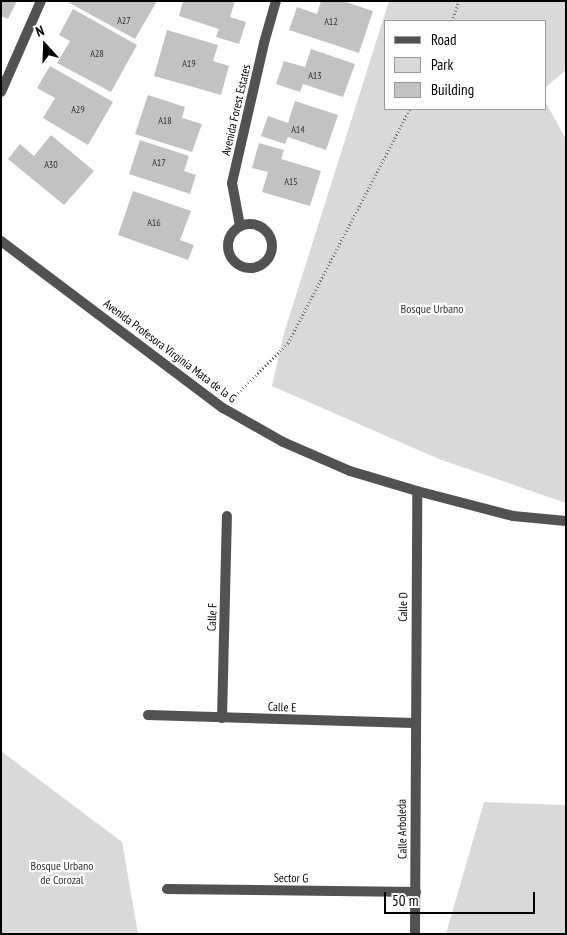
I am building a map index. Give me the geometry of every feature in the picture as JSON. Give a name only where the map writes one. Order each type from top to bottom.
[{"type":"street","points":[[1,92],[41,1]]},
{"type":"street","name":"Avenida Forest Estates","points":[[240,226],[232,183],[264,43],[276,1]]},
{"type":"street","points":[[254,224],[267,232],[271,252],[263,264],[241,267],[230,257],[228,251],[229,236],[240,226],[254,224]]},
{"type":"street","name":"Avenida Profesora Virginia Mata de la G","points":[[1,241],[223,408],[283,442],[350,471],[417,491],[513,516],[566,521]]},
{"type":"street","name":"Calle D","points":[[414,723],[417,491]]},
{"type":"street","name":"Calle F","points":[[222,718],[227,516]]},
{"type":"street","name":"Calle E","points":[[148,715],[414,723]]},
{"type":"street","name":"Calle Arboleda","points":[[414,723],[415,934]]},
{"type":"street","name":"Sector G","points":[[167,889],[416,892]]},
{"type":"path","points":[[452,20],[458,1]]},
{"type":"path","points":[[223,408],[288,343],[409,110]]},
{"type":"green space","name":"Bosque Urbano","points":[[389,1],[566,1],[566,70],[547,86],[547,20],[384,20],[384,110],[547,110],[547,105],[566,139],[566,503],[439,459],[272,386],[284,333]]},
{"type":"green space","name":"Bosque Urbano de Corozal","points":[[1,751],[122,842],[138,934],[1,934]]},
{"type":"green space","points":[[484,802],[566,805],[566,934],[446,934]]},
{"type":"building","points":[[1,1],[17,1],[8,19],[1,16]]},
{"type":"building","points":[[66,1],[157,1],[135,39]]},
{"type":"building","points":[[183,1],[235,1],[230,17],[246,22],[239,44],[216,37],[219,29],[179,16]]},
{"type":"building","points":[[321,1],[343,1],[373,11],[359,53],[289,30],[297,7],[317,14]]},
{"type":"building","points":[[73,9],[137,45],[111,92],[57,63],[70,41],[59,35]]},
{"type":"building","points":[[167,30],[218,45],[213,61],[229,66],[221,95],[154,76]]},
{"type":"building","points":[[311,49],[355,64],[343,97],[303,84],[300,92],[276,84],[284,61],[305,67]]},
{"type":"building","points":[[50,66],[113,102],[88,145],[43,118],[55,98],[37,88]]},
{"type":"building","points":[[148,95],[185,107],[182,118],[202,124],[192,152],[135,134]]},
{"type":"building","points":[[295,101],[338,115],[326,150],[288,137],[285,144],[261,136],[268,116],[288,123]]},
{"type":"building","points":[[51,135],[94,171],[64,205],[8,159],[20,144],[34,156]]},
{"type":"building","points":[[140,140],[189,156],[184,171],[196,175],[190,194],[129,174]]},
{"type":"building","points":[[259,143],[284,150],[281,159],[321,171],[310,206],[262,192],[268,172],[252,168]]},
{"type":"building","points":[[133,191],[191,211],[180,240],[194,245],[188,260],[118,235]]}]
